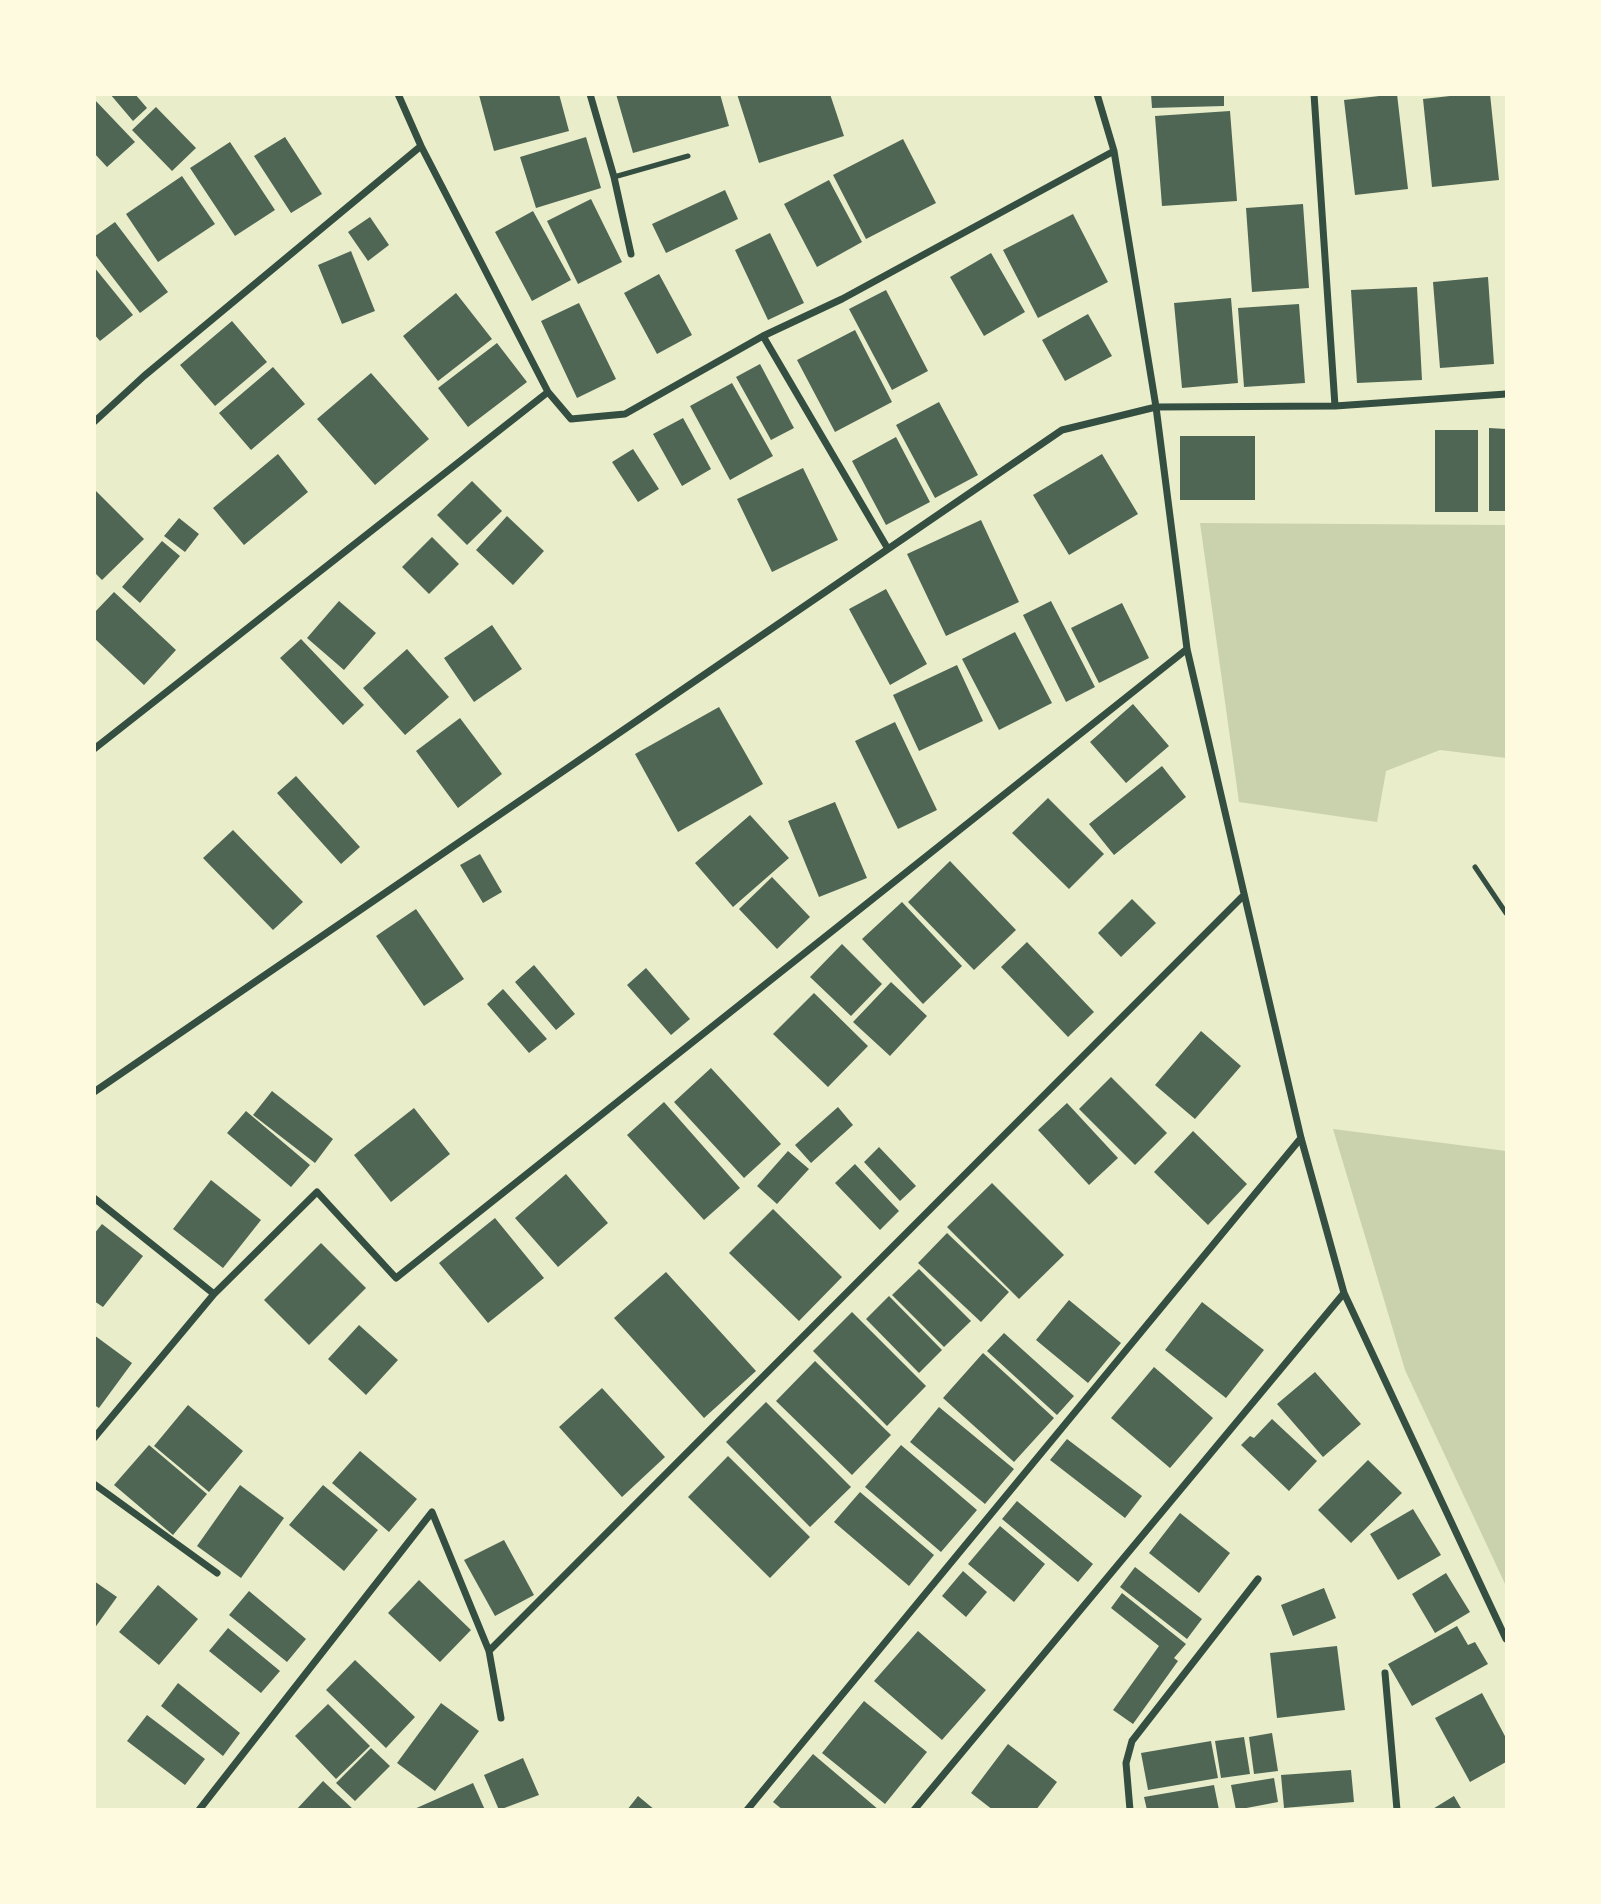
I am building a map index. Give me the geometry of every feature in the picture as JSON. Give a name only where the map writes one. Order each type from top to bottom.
[{"type":"street","points":[[398,94],[421,146],[548,392],[571,419],[625,414],[763,336],[842,299],[1114,151]]},
{"type":"street","points":[[590,94],[614,177],[631,254]]},
{"type":"street","points":[[1097,94],[1114,151],[1156,407],[1187,649],[1242,897],[1301,1138],[1343,1293],[1507,1639]]},
{"type":"street","points":[[1314,94],[1335,406]]},
{"type":"street","points":[[94,422],[144,376],[421,146]]},
{"type":"street","points":[[763,336],[888,549]]},
{"type":"street","points":[[94,748],[548,392]]},
{"type":"street","points":[[94,1091],[1062,430],[1156,407],[1335,406],[1507,394]]},
{"type":"street","points":[[94,1438],[214,1294],[317,1192],[396,1278],[1187,649]]},
{"type":"street","points":[[489,1651],[1242,897]]},
{"type":"street","points":[[747,1810],[1301,1138]]},
{"type":"street","points":[[94,1198],[214,1294]]},
{"type":"street","points":[[914,1810],[1343,1293]]},
{"type":"street","points":[[94,1484],[217,1573]]},
{"type":"street","points":[[199,1810],[432,1512],[489,1651],[501,1718]]},
{"type":"street","points":[[1130,1810],[1126,1763],[1132,1741],[1258,1579]]},
{"type":"street","points":[[1385,1673],[1397,1810]]},
{"type":"lane","points":[[614,177],[688,156]]},
{"type":"lane","points":[[1475,867],[1507,913]]},
{"type":"green space","points":[[1200,523],[1506,525],[1506,758],[1440,750],[1386,771],[1377,822],[1239,802]]},
{"type":"green space","points":[[1333,1129],[1506,1151],[1506,1586],[1405,1370]]},
{"type":"building","points":[[110,94],[135,94],[147,108],[133,121]]},
{"type":"building","points":[[559,94],[569,131],[494,151],[479,95]]},
{"type":"building","points":[[616,94],[720,94],[729,126],[633,153]]},
{"type":"building","points":[[737,94],[830,94],[844,136],[759,163]]},
{"type":"building","points":[[1151,94],[1224,94],[1224,106],[1152,108]]},
{"type":"building","points":[[1397,94],[1408,189],[1355,195],[1344,100]]},
{"type":"building","points":[[1490,94],[1499,180],[1432,187],[1423,99]]},
{"type":"building","points":[[94,99],[135,142],[107,167],[94,153]]},
{"type":"building","points":[[156,107],[196,148],[172,171],[132,130]]},
{"type":"building","points":[[1230,111],[1237,201],[1162,206],[1155,116]]},
{"type":"building","points":[[285,137],[322,194],[291,213],[254,156]]},
{"type":"building","points":[[586,137],[601,188],[536,208],[520,157]]},
{"type":"building","points":[[903,139],[936,203],[866,239],[833,175]]},
{"type":"building","points":[[230,142],[275,210],[235,236],[190,168]]},
{"type":"building","points":[[182,176],[215,224],[158,262],[126,214]]},
{"type":"building","points":[[829,180],[862,242],[817,267],[784,204]]},
{"type":"building","points":[[725,190],[738,219],[666,253],[652,224]]},
{"type":"building","points":[[591,199],[622,262],[578,284],[547,221]]},
{"type":"building","points":[[1303,204],[1309,288],[1252,292],[1246,208]]},
{"type":"building","points":[[533,211],[571,280],[532,301],[495,232]]},
{"type":"building","points":[[1073,214],[1108,282],[1038,318],[1003,250]]},
{"type":"building","points":[[370,217],[389,245],[368,261],[348,232]]},
{"type":"building","points":[[115,222],[168,292],[140,313],[94,253],[94,237]]},
{"type":"building","points":[[770,233],[804,303],[768,320],[735,250]]},
{"type":"building","points":[[351,251],[375,311],[342,324],[318,265]]},
{"type":"building","points":[[991,253],[1025,312],[984,336],[950,277]]},
{"type":"building","points":[[94,267],[133,315],[100,341],[94,334]]},
{"type":"building","points":[[659,274],[692,335],[657,354],[624,293]]},
{"type":"building","points":[[1488,277],[1494,364],[1440,368],[1433,282]]},
{"type":"building","points":[[1417,287],[1422,380],[1357,383],[1351,290]]},
{"type":"building","points":[[886,290],[928,371],[892,390],[849,309]]},
{"type":"building","points":[[456,293],[492,339],[438,381],[403,336]]},
{"type":"building","points":[[1231,298],[1238,383],[1182,388],[1174,303]]},
{"type":"building","points":[[579,303],[616,379],[577,398],[541,321]]},
{"type":"building","points":[[1299,304],[1305,383],[1244,387],[1238,308]]},
{"type":"building","points":[[1088,314],[1112,356],[1065,381],[1042,340]]},
{"type":"building","points":[[232,321],[267,362],[215,406],[180,365]]},
{"type":"building","points":[[855,330],[892,402],[835,432],[797,360]]},
{"type":"building","points":[[497,343],[527,382],[468,427],[438,388]]},
{"type":"building","points":[[760,364],[794,428],[771,440],[736,377]]},
{"type":"building","points":[[273,367],[305,404],[251,450],[219,413]]},
{"type":"building","points":[[371,373],[429,439],[375,485],[317,419]]},
{"type":"building","points":[[732,383],[773,456],[730,480],[690,406]]},
{"type":"building","points":[[939,402],[978,475],[935,498],[896,425]]},
{"type":"building","points":[[683,418],[711,469],[682,486],[653,434]]},
{"type":"building","points":[[1489,428],[1506,429],[1506,511],[1489,511]]},
{"type":"building","points":[[1435,430],[1478,430],[1478,512],[1435,512]]},
{"type":"building","points":[[1180,436],[1255,436],[1255,500],[1180,500]]},
{"type":"building","points":[[896,437],[930,502],[886,525],[852,461]]},
{"type":"building","points":[[633,449],[659,489],[638,502],[612,462]]},
{"type":"building","points":[[278,454],[308,492],[244,545],[213,508]]},
{"type":"building","points":[[1102,454],[1138,514],[1069,555],[1033,495]]},
{"type":"building","points":[[803,468],[838,540],[772,572],[737,499]]},
{"type":"building","points":[[472,481],[502,511],[467,545],[437,515]]},
{"type":"building","points":[[94,489],[144,539],[102,580],[94,572]]},
{"type":"building","points":[[507,516],[544,551],[513,585],[476,550]]},
{"type":"building","points":[[179,518],[199,534],[185,552],[164,536]]},
{"type":"building","points":[[981,520],[1019,602],[946,636],[907,554]]},
{"type":"building","points":[[432,537],[459,564],[429,594],[402,567]]},
{"type":"building","points":[[162,541],[180,556],[140,603],[122,587]]},
{"type":"building","points":[[886,589],[927,664],[890,685],[849,609]]},
{"type":"building","points":[[114,592],[176,650],[144,685],[94,638],[94,613]]},
{"type":"building","points":[[339,601],[376,633],[344,670],[307,638]]},
{"type":"building","points":[[1051,601],[1095,687],[1066,702],[1023,615]]},
{"type":"building","points":[[1122,603],[1149,658],[1099,683],[1071,628]]},
{"type":"building","points":[[492,625],[522,669],[474,702],[444,658]]},
{"type":"building","points":[[1015,632],[1052,703],[999,730],[962,659]]},
{"type":"building","points":[[301,639],[364,705],[343,725],[280,658]]},
{"type":"building","points":[[407,649],[449,697],[405,735],[363,688]]},
{"type":"building","points":[[957,665],[983,721],[919,751],[893,695]]},
{"type":"building","points":[[1133,704],[1169,746],[1126,783],[1090,742]]},
{"type":"building","points":[[719,707],[763,784],[678,832],[635,754]]},
{"type":"building","points":[[460,718],[502,774],[458,808],[416,751]]},
{"type":"building","points":[[895,722],[937,810],[898,829],[855,741]]},
{"type":"building","points":[[1162,766],[1186,797],[1114,855],[1089,824]]},
{"type":"building","points":[[296,776],[360,847],[341,864],[277,793]]},
{"type":"building","points":[[1048,798],[1104,854],[1069,889],[1012,833]]},
{"type":"building","points":[[835,802],[867,878],[819,897],[788,821]]},
{"type":"building","points":[[750,815],[789,858],[733,907],[695,863]]},
{"type":"building","points":[[233,830],[303,902],[273,930],[203,858]]},
{"type":"building","points":[[480,854],[502,892],[483,903],[460,865]]},
{"type":"building","points":[[950,861],[1016,930],[974,970],[908,902]]},
{"type":"building","points":[[772,877],[810,917],[777,949],[739,909]]},
{"type":"building","points":[[1132,899],[1156,923],[1121,957],[1098,933]]},
{"type":"building","points":[[902,902],[962,966],[923,1004],[862,939]]},
{"type":"building","points":[[416,909],[464,979],[424,1006],[376,936]]},
{"type":"building","points":[[1027,942],[1094,1012],[1068,1037],[1001,967]]},
{"type":"building","points":[[842,944],[882,984],[851,1016],[810,977]]},
{"type":"building","points":[[534,965],[575,1014],[556,1030],[515,982]]},
{"type":"building","points":[[646,968],[690,1019],[671,1035],[627,985]]},
{"type":"building","points":[[891,982],[927,1016],[890,1056],[853,1022]]},
{"type":"building","points":[[503,989],[547,1039],[529,1053],[487,1004]]},
{"type":"building","points":[[814,993],[868,1046],[828,1087],[773,1034]]},
{"type":"building","points":[[1201,1031],[1241,1066],[1195,1119],[1155,1085]]},
{"type":"building","points":[[711,1068],[781,1144],[744,1178],[674,1102]]},
{"type":"building","points":[[1111,1077],[1167,1133],[1135,1165],[1079,1109]]},
{"type":"building","points":[[272,1091],[333,1139],[315,1163],[253,1115]]},
{"type":"building","points":[[664,1102],[740,1188],[704,1220],[627,1135]]},
{"type":"building","points":[[1067,1103],[1118,1158],[1089,1185],[1038,1130]]},
{"type":"building","points":[[838,1107],[853,1125],[811,1163],[795,1145]]},
{"type":"building","points":[[414,1108],[450,1154],[391,1202],[354,1155]]},
{"type":"building","points":[[246,1111],[310,1165],[291,1187],[227,1133]]},
{"type":"building","points":[[1193,1131],[1247,1184],[1208,1225],[1154,1172]]},
{"type":"building","points":[[879,1147],[916,1186],[900,1201],[864,1162]]},
{"type":"building","points":[[788,1151],[809,1169],[777,1204],[757,1186]]},
{"type":"building","points":[[855,1164],[899,1211],[880,1230],[835,1183]]},
{"type":"building","points":[[566,1174],[608,1223],[558,1267],[515,1218]]},
{"type":"building","points":[[211,1180],[261,1220],[223,1268],[173,1229]]},
{"type":"building","points":[[992,1183],[1064,1255],[1019,1299],[947,1227]]},
{"type":"building","points":[[773,1209],[842,1277],[799,1321],[729,1253]]},
{"type":"building","points":[[495,1218],[544,1278],[488,1323],[439,1263]]},
{"type":"building","points":[[102,1224],[143,1256],[103,1307],[94,1301],[94,1234]]},
{"type":"building","points":[[947,1233],[1009,1292],[981,1322],[918,1263]]},
{"type":"building","points":[[321,1243],[366,1288],[309,1345],[264,1300]]},
{"type":"building","points":[[919,1269],[971,1321],[944,1347],[892,1295]]},
{"type":"building","points":[[666,1272],[756,1371],[704,1418],[614,1318]]},
{"type":"building","points":[[889,1296],[942,1350],[919,1373],[866,1319]]},
{"type":"building","points":[[1069,1300],[1121,1343],[1088,1383],[1036,1340]]},
{"type":"building","points":[[1202,1302],[1264,1350],[1226,1398],[1165,1350]]},
{"type":"building","points":[[852,1312],[926,1386],[887,1426],[813,1351]]},
{"type":"building","points":[[359,1325],[398,1360],[366,1395],[328,1359]]},
{"type":"building","points":[[1004,1333],[1074,1396],[1057,1415],[987,1351]]},
{"type":"building","points":[[94,1335],[132,1363],[99,1408],[94,1405]]},
{"type":"building","points":[[983,1353],[1054,1418],[1014,1462],[943,1398]]},
{"type":"building","points":[[815,1361],[891,1435],[852,1475],[776,1401]]},
{"type":"building","points":[[1154,1367],[1213,1418],[1170,1468],[1111,1418]]},
{"type":"building","points":[[1315,1372],[1361,1424],[1323,1457],[1277,1404]]},
{"type":"building","points":[[602,1388],[665,1457],[622,1497],[559,1427]]},
{"type":"building","points":[[766,1402],[851,1487],[810,1527],[726,1442]]},
{"type":"building","points":[[188,1405],[243,1451],[209,1492],[154,1446]]},
{"type":"building","points":[[939,1407],[1014,1469],[985,1504],[910,1442]]},
{"type":"building","points":[[1272,1419],[1317,1461],[1289,1491],[1241,1445],[1250,1436],[1254,1438]]},
{"type":"building","points":[[1067,1439],[1142,1496],[1125,1518],[1050,1460]]},
{"type":"building","points":[[149,1445],[207,1494],[173,1535],[114,1485]]},
{"type":"building","points":[[901,1445],[977,1510],[941,1552],[865,1487]]},
{"type":"building","points":[[360,1451],[417,1499],[389,1532],[332,1483]]},
{"type":"building","points":[[728,1456],[810,1537],[770,1578],[688,1497]]},
{"type":"building","points":[[1368,1460],[1402,1493],[1351,1543],[1318,1510]]},
{"type":"building","points":[[240,1485],[284,1518],[241,1578],[197,1546]]},
{"type":"building","points":[[323,1485],[378,1530],[344,1571],[289,1525]]},
{"type":"building","points":[[860,1492],[934,1555],[909,1586],[834,1522]]},
{"type":"building","points":[[1017,1501],[1093,1564],[1078,1582],[1002,1519]]},
{"type":"building","points":[[1413,1509],[1441,1555],[1398,1580],[1370,1534]]},
{"type":"building","points":[[1180,1513],[1230,1553],[1199,1593],[1149,1553]]},
{"type":"building","points":[[1000,1526],[1045,1564],[1014,1602],[968,1564]]},
{"type":"building","points":[[504,1540],[534,1595],[495,1616],[464,1560]]},
{"type":"building","points":[[1135,1567],[1202,1619],[1187,1639],[1120,1587]]},
{"type":"building","points":[[963,1571],[987,1592],[966,1617],[942,1596]]},
{"type":"building","points":[[1446,1573],[1470,1612],[1435,1633],[1412,1594]]},
{"type":"building","points":[[419,1580],[471,1630],[440,1662],[388,1613]]},
{"type":"building","points":[[94,1581],[117,1597],[94,1629]]},
{"type":"building","points":[[158,1585],[198,1619],[159,1665],[119,1632]]},
{"type":"building","points":[[1324,1588],[1336,1618],[1293,1636],[1281,1605]]},
{"type":"building","points":[[249,1591],[306,1639],[287,1662],[229,1615]]},
{"type":"building","points":[[1122,1593],[1186,1644],[1174,1658],[1178,1661],[1133,1724],[1113,1710],[1159,1646],[1111,1608]]},
{"type":"building","points":[[1457,1626],[1468,1645],[1475,1642],[1488,1664],[1412,1706],[1388,1664]]},
{"type":"building","points":[[228,1628],[280,1671],[261,1693],[209,1651]]},
{"type":"building","points":[[918,1631],[986,1690],[942,1740],[874,1681]]},
{"type":"building","points":[[1337,1646],[1345,1710],[1277,1718],[1270,1653]]},
{"type":"building","points":[[355,1660],[415,1717],[386,1748],[326,1690]]},
{"type":"building","points":[[178,1683],[240,1733],[223,1756],[161,1706]]},
{"type":"building","points":[[1482,1693],[1506,1738],[1506,1762],[1470,1782],[1435,1718]]},
{"type":"building","points":[[864,1701],[927,1752],[885,1804],[822,1753]]},
{"type":"building","points":[[441,1703],[479,1731],[435,1791],[397,1763]]},
{"type":"building","points":[[328,1704],[370,1746],[336,1779],[295,1736]]},
{"type":"building","points":[[147,1715],[205,1759],[185,1785],[127,1741]]},
{"type":"building","points":[[1272,1733],[1278,1771],[1254,1774],[1249,1737]]},
{"type":"building","points":[[1244,1737],[1250,1774],[1221,1778],[1215,1741]]},
{"type":"building","points":[[1211,1741],[1218,1778],[1148,1790],[1141,1753]]},
{"type":"building","points":[[1008,1744],[1057,1782],[1036,1810],[993,1810],[971,1793]]},
{"type":"building","points":[[371,1748],[390,1766],[355,1801],[336,1783]]},
{"type":"building","points":[[813,1754],[879,1810],[783,1810],[773,1802]]},
{"type":"building","points":[[523,1758],[539,1795],[499,1810],[484,1775]]},
{"type":"building","points":[[1351,1770],[1354,1802],[1284,1808],[1281,1775]]},
{"type":"building","points":[[1274,1778],[1278,1802],[1236,1810],[1231,1785]]},
{"type":"building","points":[[323,1781],[354,1810],[296,1810]]},
{"type":"building","points":[[473,1783],[485,1810],[412,1810]]},
{"type":"building","points":[[1214,1785],[1219,1810],[1147,1810],[1144,1797]]},
{"type":"building","points":[[638,1796],[655,1810],[627,1810]]},
{"type":"building","points":[[1454,1796],[1462,1810],[1431,1810]]}]
